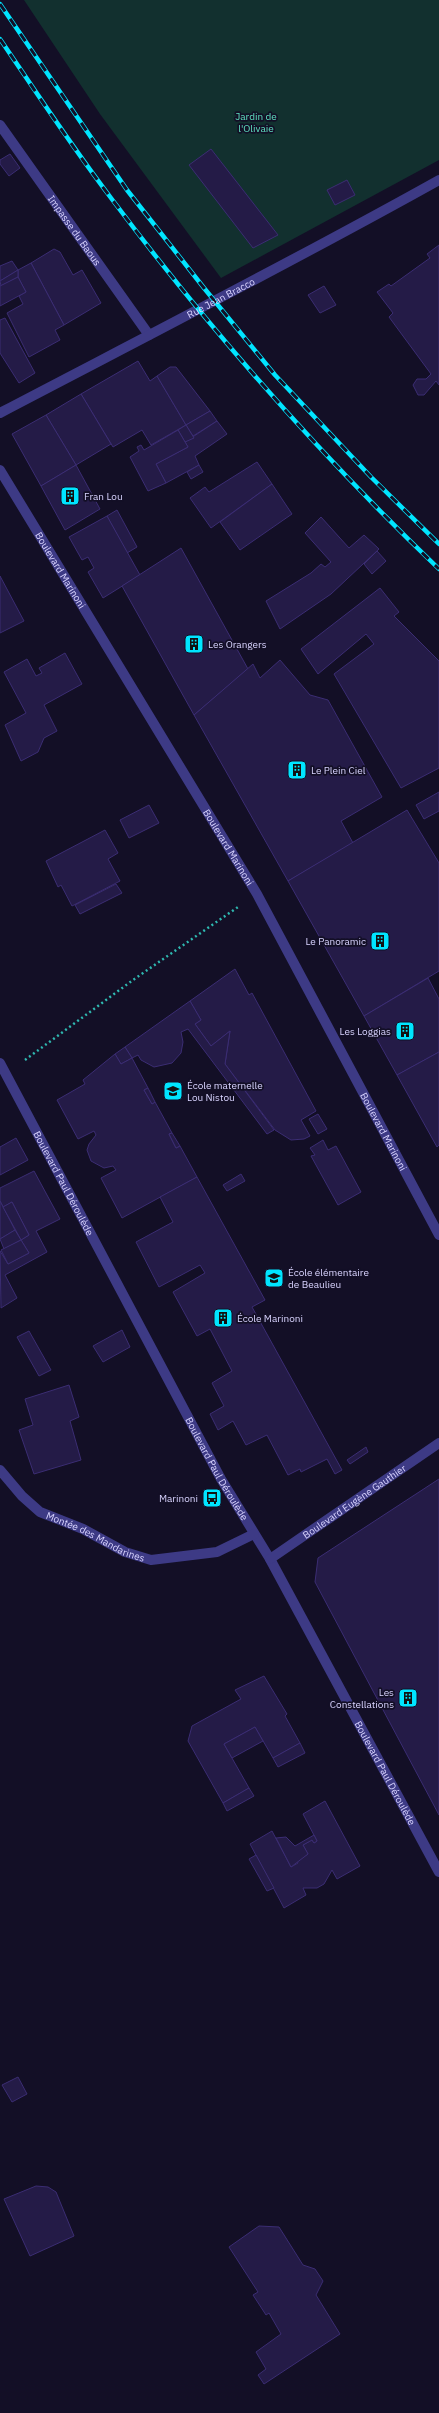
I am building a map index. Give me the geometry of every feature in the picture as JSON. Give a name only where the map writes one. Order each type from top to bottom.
[{"type":"street","name":"Impasse du Baous","points":[[0,125],[149,335]]},
{"type":"street","name":"Rue Jean Bracco","points":[[0,413],[309,252],[439,180]]},
{"type":"street","name":"Boulevard Marinoni","points":[[0,470],[257,894],[439,1235]]},
{"type":"street","name":"Boulevard Paul Déroulède","points":[[0,1063],[221,1479],[270,1559],[439,1872]]},
{"type":"street","name":"Boulevard Eugène Gauthier","points":[[270,1559],[439,1443]]},
{"type":"street","name":"Montée des Mandarines","points":[[0,1470],[22,1496],[40,1512],[83,1529],[125,1552],[151,1560],[217,1552],[254,1534]]},
{"type":"path","points":[[6,1074],[133,980],[257,894]]},
{"type":"green space","name":"Jardin de l'Olivaie","points":[[24,0],[439,0],[439,160],[221,278],[100,114]]},
{"type":"building","points":[[211,149],[278,235],[253,248],[189,165]]},
{"type":"building","points":[[10,154],[20,168],[9,176],[0,164],[0,160]]},
{"type":"building","points":[[347,180],[355,195],[335,205],[327,190]]},
{"type":"building","points":[[439,245],[439,385],[436,381],[424,395],[418,395],[413,385],[417,379],[426,379],[431,374],[389,317],[393,313],[377,292],[389,284],[391,286],[430,258],[427,254]]},
{"type":"building","points":[[54,249],[60,252],[73,275],[82,270],[101,303],[64,325],[31,263]]},
{"type":"building","points":[[12,261],[18,270],[0,281],[0,266]]},
{"type":"building","points":[[31,263],[64,325],[55,330],[60,340],[29,357],[7,313],[23,304],[19,296],[26,292],[18,277],[18,270]]},
{"type":"building","points":[[18,270],[18,277],[1,286],[0,281]]},
{"type":"building","points":[[18,277],[26,292],[0,306],[0,286]]},
{"type":"building","points":[[324,286],[336,305],[320,313],[308,295]]},
{"type":"building","points":[[5,318],[35,373],[19,383],[0,353],[0,320]]},
{"type":"building","points":[[138,361],[150,381],[157,376],[186,425],[151,445],[142,430],[113,447],[81,394]]},
{"type":"building","points":[[170,367],[176,367],[210,411],[186,425],[157,376]]},
{"type":"building","points":[[81,394],[111,444],[76,465],[46,415]]},
{"type":"building","points":[[210,411],[217,421],[193,436],[186,425]]},
{"type":"building","points":[[46,415],[76,465],[41,486],[12,434]]},
{"type":"building","points":[[217,421],[227,434],[195,456],[199,465],[166,483],[156,464],[188,447],[185,442]]},
{"type":"building","points":[[186,425],[194,438],[185,442],[178,430]]},
{"type":"building","points":[[178,430],[188,447],[156,464],[166,483],[148,491],[130,457],[139,451],[137,447],[141,445],[144,450]]},
{"type":"building","points":[[257,462],[272,484],[211,528],[190,498],[205,487],[209,492]]},
{"type":"building","name":"Fran Lou","points":[[76,465],[100,509],[65,530],[41,486]]},
{"type":"building","points":[[199,465],[203,472],[191,479],[187,472]]},
{"type":"building","points":[[272,484],[292,514],[240,550],[220,522]]},
{"type":"building","points":[[117,510],[137,547],[127,553],[107,516]]},
{"type":"building","points":[[107,516],[140,575],[103,598],[88,572],[94,568],[88,557],[82,560],[69,537]]},
{"type":"building","points":[[321,517],[349,548],[364,535],[379,549],[331,594],[280,629],[266,601],[311,573],[321,564],[325,567],[331,562],[305,533]]},
{"type":"building","name":"Les Orangers","points":[[181,548],[248,669],[194,715],[122,586]]},
{"type":"building","points":[[377,551],[386,561],[372,574],[364,564]]},
{"type":"building","points":[[0,576],[24,621],[0,633]]},
{"type":"building","points":[[380,588],[399,612],[394,616],[439,661],[439,768],[401,788],[334,674],[374,644],[366,634],[318,674],[301,649]]},
{"type":"building","points":[[65,653],[82,684],[44,705],[57,731],[44,738],[38,752],[21,761],[5,725],[26,713],[4,672],[27,659],[36,676],[42,673],[39,668]]},
{"type":"building","name":"Le Plein Ciel","points":[[280,660],[310,695],[328,700],[382,797],[341,821],[353,843],[288,881],[194,715],[253,664],[260,678]]},
{"type":"building","points":[[439,792],[439,811],[424,819],[416,805]]},
{"type":"building","points":[[149,805],[159,823],[129,838],[120,820]]},
{"type":"building","name":"Le Panoramic","points":[[407,810],[439,863],[439,971],[364,1016],[288,881]]},
{"type":"building","points":[[105,830],[118,853],[108,859],[120,881],[72,906],[61,885],[58,887],[46,861]]},
{"type":"building","points":[[116,884],[122,893],[80,914],[75,905]]},
{"type":"building","points":[[235,969],[249,995],[252,993],[316,1111],[301,1120],[310,1136],[304,1139],[291,1140],[275,1130],[225,1064],[230,1031],[211,1046],[195,1024],[201,1020],[190,1001]]},
{"type":"building","name":"Les Loggias","points":[[428,978],[439,999],[439,1052],[397,1075],[364,1016]]},
{"type":"building","points":[[190,1001],[201,1020],[195,1024],[211,1046],[230,1031],[225,1064],[274,1130],[267,1134],[188,1029],[181,1032],[183,1042],[181,1053],[172,1063],[154,1067],[141,1060],[138,1055],[132,1058],[125,1047]]},
{"type":"building","points":[[125,1047],[132,1058],[121,1064],[115,1054]]},
{"type":"building","points":[[439,1052],[439,1145],[437,1147],[397,1075]]},
{"type":"building","points":[[115,1054],[121,1064],[132,1058],[148,1088],[144,1090],[152,1104],[155,1102],[172,1133],[169,1134],[176,1148],[180,1146],[197,1177],[122,1218],[101,1178],[116,1170],[113,1166],[104,1168],[91,1161],[87,1150],[89,1144],[96,1135],[94,1131],[78,1139],[57,1100],[85,1084],[83,1080]]},
{"type":"building","points":[[148,1088],[155,1102],[152,1104],[144,1090]]},
{"type":"building","points":[[318,1114],[327,1129],[318,1134],[309,1119]]},
{"type":"building","points":[[172,1133],[180,1146],[176,1148],[169,1134]]},
{"type":"building","points":[[16,1138],[28,1160],[0,1175],[0,1147]]},
{"type":"building","points":[[323,1140],[328,1150],[336,1146],[361,1192],[338,1205],[311,1156],[315,1155],[310,1148]]},
{"type":"building","points":[[34,1171],[60,1219],[36,1231],[47,1252],[5,1275],[17,1298],[1,1308],[0,1251],[8,1264],[29,1253],[21,1240],[29,1235],[12,1202],[3,1207],[0,1201],[0,1188]]},
{"type":"building","points":[[241,1174],[245,1181],[227,1191],[223,1185]]},
{"type":"building","name":"École Marinoni","points":[[197,1177],[265,1300],[252,1307],[342,1470],[335,1474],[327,1459],[301,1472],[300,1469],[288,1475],[267,1435],[246,1445],[233,1421],[218,1430],[210,1414],[224,1406],[212,1383],[232,1371],[210,1329],[197,1336],[173,1292],[205,1273],[200,1265],[159,1287],[136,1242],[173,1222],[160,1197]]},
{"type":"building","points":[[0,1201],[15,1230],[0,1239]]},
{"type":"building","points":[[12,1202],[29,1235],[21,1240],[3,1207]]},
{"type":"building","points":[[15,1230],[21,1240],[4,1249],[0,1239]]},
{"type":"building","points":[[21,1240],[29,1253],[8,1264],[1,1250]]},
{"type":"building","points":[[122,1330],[130,1347],[103,1362],[93,1346]]},
{"type":"building","points":[[29,1331],[51,1370],[39,1376],[17,1337]]},
{"type":"building","points":[[69,1385],[79,1417],[70,1421],[81,1460],[34,1474],[19,1430],[33,1425],[25,1399]]},
{"type":"building","points":[[366,1447],[368,1452],[350,1464],[347,1460]]},
{"type":"building","name":"Les Constellations","points":[[439,1479],[439,1815],[315,1582],[318,1558]]},
{"type":"building","points":[[264,1676],[287,1714],[285,1716],[300,1743],[273,1758],[255,1727],[224,1744],[249,1788],[223,1803],[188,1741],[192,1726],[241,1699],[235,1690]]},
{"type":"building","points":[[255,1727],[263,1741],[232,1758],[224,1744]]},
{"type":"building","points":[[300,1743],[305,1753],[278,1767],[273,1758]]},
{"type":"building","points":[[249,1788],[254,1796],[227,1811],[223,1803]]},
{"type":"building","points":[[325,1801],[360,1866],[337,1879],[332,1870],[324,1884],[317,1888],[303,1888],[306,1895],[284,1908],[250,1844],[272,1831],[291,1867],[298,1863],[297,1861],[308,1854],[303,1845],[312,1840],[314,1843],[317,1841],[303,1814]]},
{"type":"building","points":[[314,1835],[317,1841],[314,1843],[312,1840],[303,1845],[308,1854],[291,1867],[276,1838],[286,1837],[295,1846]]},
{"type":"building","points":[[256,1855],[274,1888],[267,1891],[249,1859]]},
{"type":"building","points":[[18,2077],[27,2094],[12,2102],[2,2085]]},
{"type":"building","points":[[36,2186],[48,2187],[56,2192],[74,2236],[30,2256],[4,2199]]},
{"type":"building","points":[[259,2226],[279,2227],[303,2265],[315,2269],[323,2281],[316,2295],[340,2334],[264,2384],[258,2375],[266,2369],[256,2352],[281,2334],[269,2313],[266,2315],[253,2295],[258,2292],[229,2247]]},
{"type":"railway","points":[[0,4],[127,190],[204,288],[275,375],[371,477],[439,544]]},
{"type":"railway","points":[[0,39],[97,179],[187,296],[268,390],[351,482],[439,569]]},
{"type":"place","name":"Fran Lou","points":[[70,496]]},
{"type":"place","name":"Les Orangers","points":[[194,644]]},
{"type":"place","name":"Le Plein Ciel","points":[[297,770]]},
{"type":"place","name":"Le Panoramic","points":[[380,941]]},
{"type":"place","name":"Les Loggias","points":[[405,1031]]},
{"type":"place","name":"École maternelle Lou Nistou","points":[[173,1091]]},
{"type":"place","name":"École élémentaire de Beaulieu","points":[[274,1278]]},
{"type":"place","name":"École Marinoni","points":[[223,1318]]},
{"type":"place","name":"Marinoni","points":[[212,1498]]},
{"type":"place","name":"Les Constellations","points":[[408,1698]]}]
